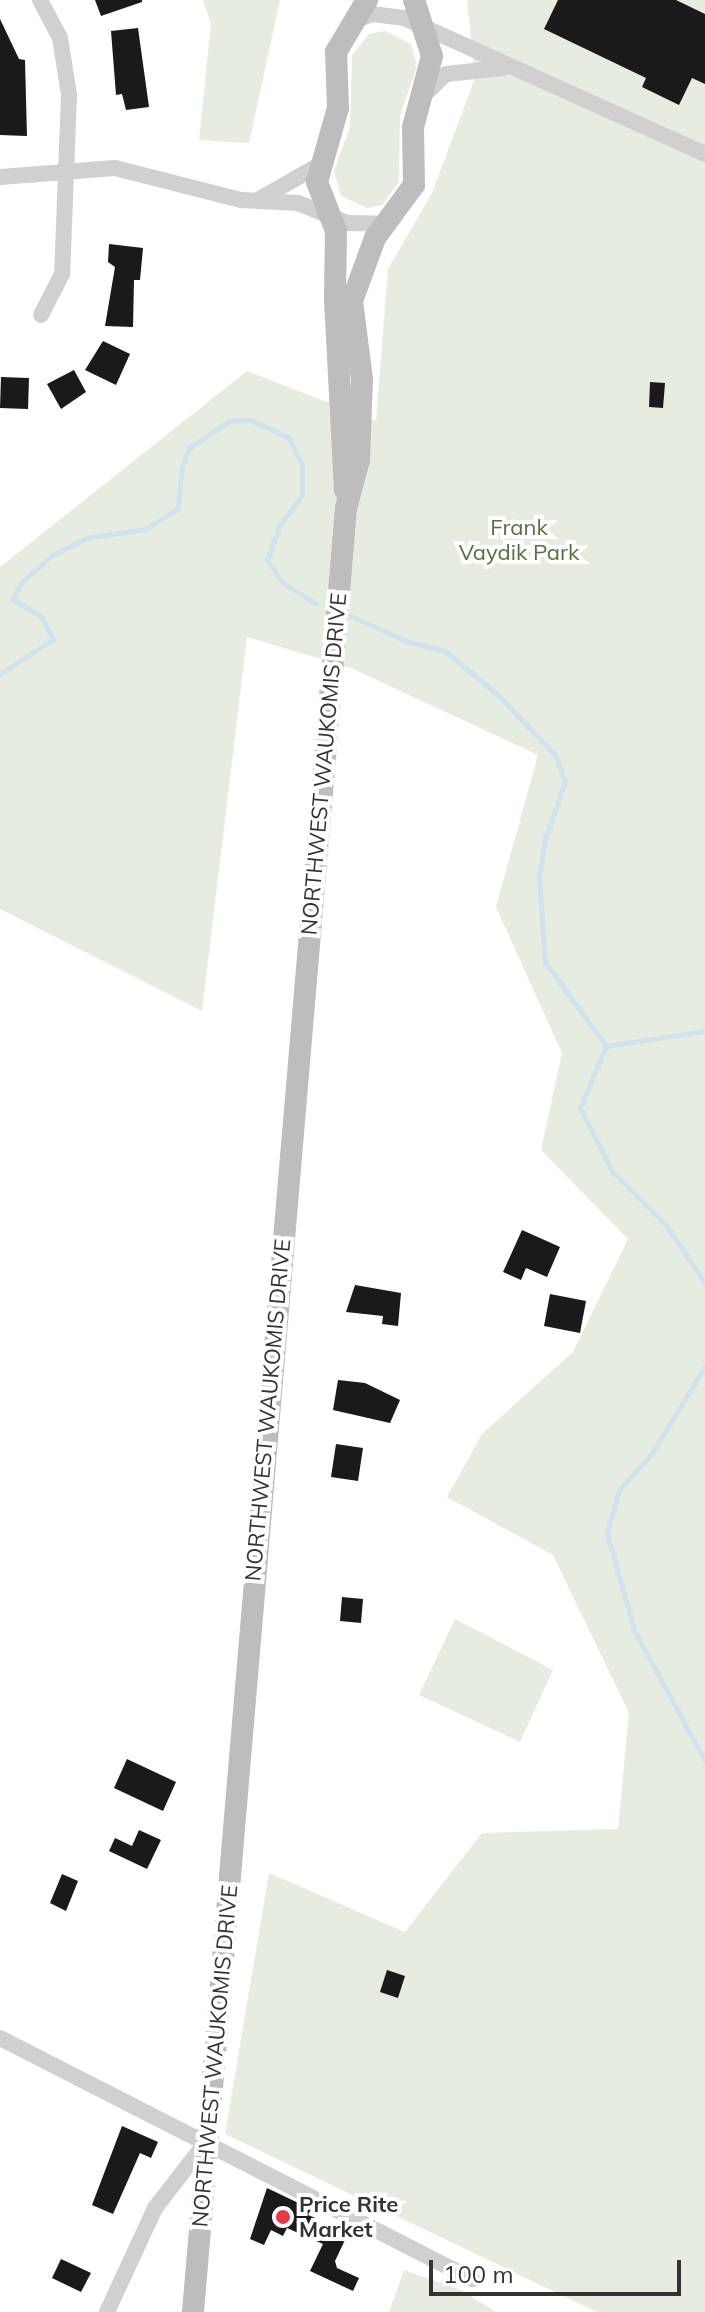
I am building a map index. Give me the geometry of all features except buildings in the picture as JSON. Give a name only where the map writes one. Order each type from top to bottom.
[{"type":"main road","name":"NORTHWEST WAUKOMIS DRIVE","points":[[193,2312],[346,508],[332,218],[317,182],[319,165],[338,108],[336,52],[367,0]]},
{"type":"main road","name":"NORTHWEST WAUKOMIS DRIVE","points":[[346,508],[359,460],[361,420],[352,301],[357,277],[386,224],[414,185],[413,127],[432,56],[414,0]]},
{"type":"street","points":[[40,0],[60,38],[68,74],[68,169],[62,274],[41,315]]},
{"type":"street","points":[[352,21],[386,14],[521,68],[705,154]]},
{"type":"street","points":[[421,99],[436,80],[459,70],[521,68]]},
{"type":"street","points":[[257,201],[319,165]]},
{"type":"street","points":[[0,177],[68,169],[115,168],[257,201],[298,203],[332,218],[386,224]]},
{"type":"street","points":[[0,2038],[472,2279]]},
{"type":"street","points":[[107,2312],[155,2208],[207,2141]]},
{"type":"green space","points":[[203,0],[280,0],[249,143],[199,140],[211,24]]},
{"type":"green space","name":"Frank Vaydik Park","points":[[467,0],[705,0],[705,2312],[597,2312],[225,2134],[269,1873],[405,1932],[482,1833],[618,1829],[629,1713],[553,1555],[447,1497],[482,1434],[573,1352],[628,1239],[541,1150],[562,1053],[496,907],[538,755],[351,668],[247,637],[202,1011],[0,909],[0,567],[247,371],[376,421],[388,269],[432,193],[475,78]]},
{"type":"green space","points":[[385,31],[411,44],[417,66],[400,116],[399,182],[382,205],[367,208],[341,196],[334,171],[350,127],[352,55],[369,34]]},
{"type":"green space","points":[[455,1619],[553,1670],[520,1742],[419,1695]]},
{"type":"green space","points":[[404,2270],[461,2290],[496,2312],[389,2312]]},
{"type":"waterway","points":[[0,674],[53,639],[41,616],[13,599],[21,583],[51,556],[86,538],[145,529],[178,508],[181,470],[189,448],[229,421],[251,420],[288,437],[302,465],[302,495],[279,527],[267,560],[283,583],[316,604]]},
{"type":"waterway","points":[[344,613],[406,641],[445,651],[497,694],[555,755],[565,781],[545,839],[539,877],[545,962],[606,1046]]},
{"type":"waterway","points":[[705,1031],[606,1046],[580,1108],[612,1171],[666,1225],[705,1283]]},
{"type":"waterway","points":[[705,1366],[652,1453],[619,1490],[607,1534],[635,1632],[705,1761]]},
{"type":"place","name":"Price Rite Market","points":[[283,2217]]}]
